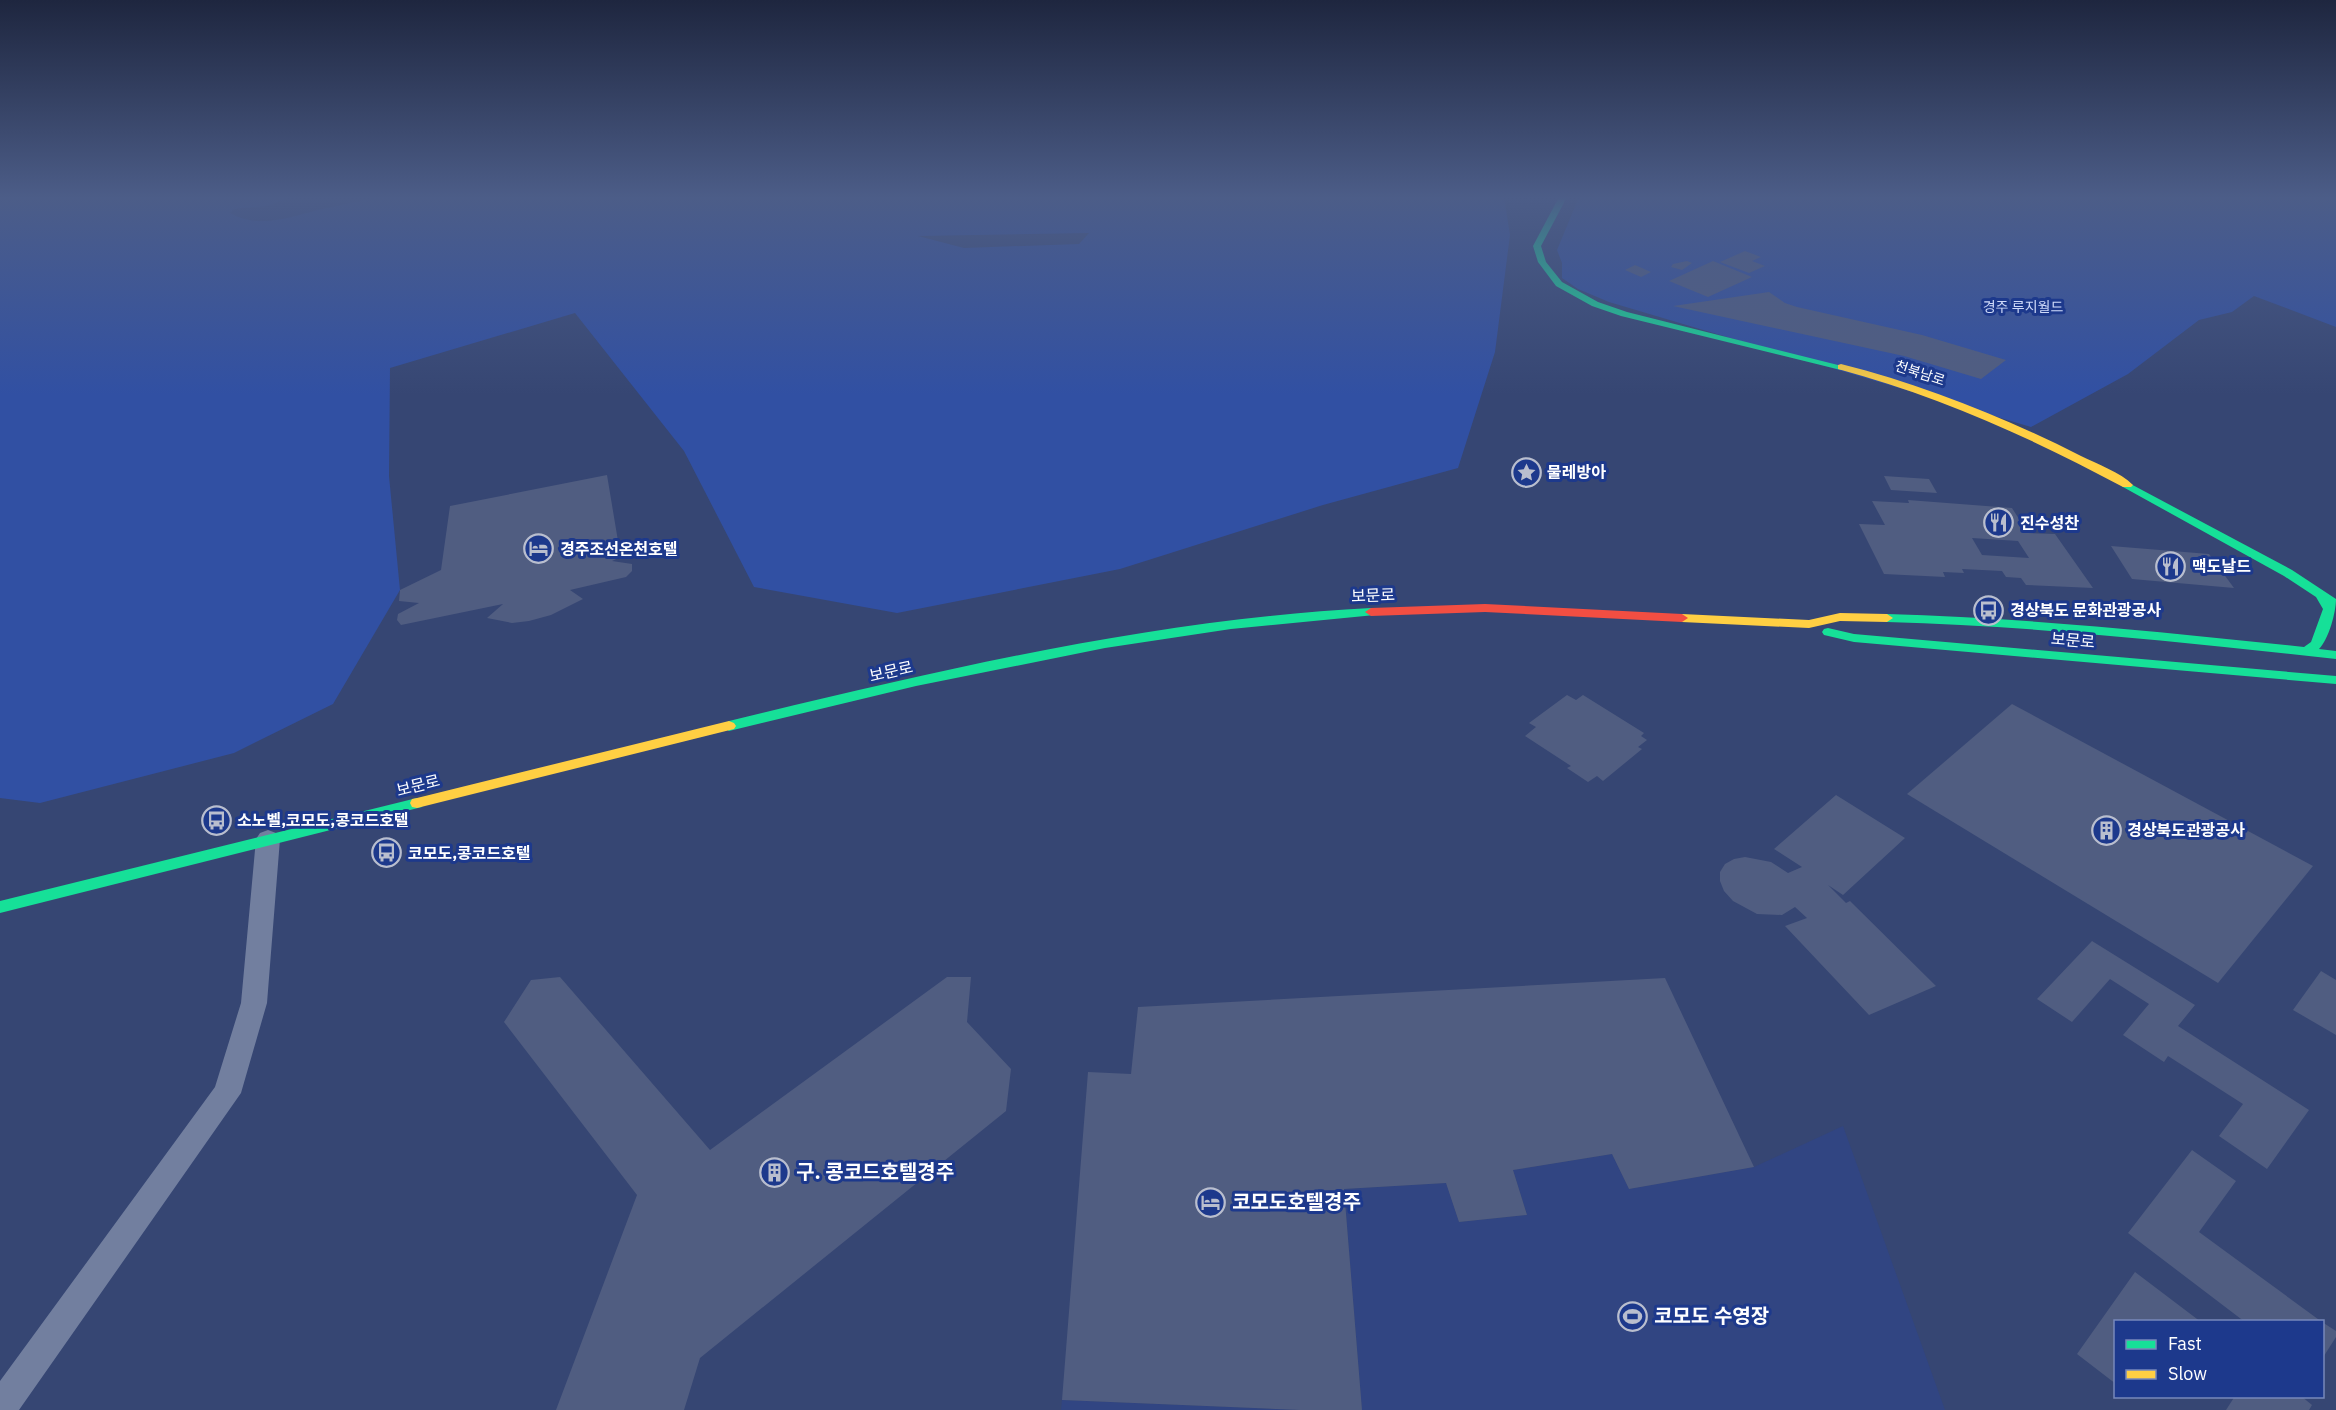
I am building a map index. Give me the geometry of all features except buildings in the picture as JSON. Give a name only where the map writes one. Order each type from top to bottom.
[{"type":"street","name":"천북남로","points":[[1541,263],[1551,278],[1565,291],[1596,305],[1624,314],[1880,377],[1971,408],[2111,476],[2288,573],[2336,603]]},
{"type":"street","points":[[2309,650],[2317,644],[2329,609],[2321,595]]},
{"type":"street","name":"보문로","points":[[0,907],[268,839],[919,681],[1049,652],[1159,634],[1326,614],[1485,608],[1809,624],[1840,617],[1962,619],[2309,650],[2336,655]]},
{"type":"street","name":"보문로","points":[[1809,624],[1835,634],[1854,638],[2336,680]]},
{"type":"street","points":[[0,1409],[227,1093],[254,1003],[268,839]]},
{"type":"green space","points":[[0,263],[1506,263],[1495,352],[1458,468],[1323,505],[1120,569],[897,613],[754,587],[684,451],[575,313],[390,368],[389,476],[400,590],[333,704],[234,753],[40,803],[0,798]]},
{"type":"green space","name":"경주 루지월드","points":[[1562,263],[2336,263],[2336,327],[2254,296],[2232,312],[2199,320],[2128,374],[2031,427],[1609,302],[1578,289],[1562,278]]},
{"type":"shaded area","name":"코모도 수영장","points":[[1843,1126],[1945,1410],[1362,1410],[1344,1189],[1446,1183],[1459,1222],[1527,1215],[1513,1170],[1612,1154],[1629,1189],[1754,1167]]},
{"type":"shaded area","points":[[1062,1400],[1300,1410],[1061,1410]]},
{"type":"traffic: fast","points":[[1543,263],[1559,284],[1595,304],[1624,314],[1841,367]]},
{"type":"traffic: fast","points":[[2127,485],[2288,573],[2336,605]]},
{"type":"traffic: fast","points":[[2309,650],[2317,644],[2329,609],[2321,595]]},
{"type":"traffic: fast","points":[[729,726],[1042,655],[1231,625],[1371,612]]},
{"type":"traffic: fast","points":[[1887,618],[2056,626],[2336,655]]},
{"type":"traffic: fast","points":[[1828,632],[1854,638],[2336,680]]},
{"type":"traffic: fast","points":[[0,907],[417,803]]},
{"type":"traffic: slow","points":[[1841,367],[1879,377],[1952,402],[2024,432],[2127,485]]},
{"type":"traffic: slow","points":[[1682,618],[1809,624],[1840,617],[1887,618]]},
{"type":"traffic: slow","points":[[417,803],[729,726]]},
{"type":"traffic: jam","points":[[1371,612],[1485,608],[1682,618]]},
{"type":"place","name":"물레방아","points":[[1526,472]]},
{"type":"place","name":"진수성찬","points":[[1999,523]]},
{"type":"place","name":"경주조선온천호텔","points":[[539,549]]},
{"type":"place","name":"맥도날드","points":[[2171,566]]},
{"type":"place","name":"경상북도 문화관광공사","points":[[1989,610]]},
{"type":"place","name":"소노벨,코모도,콩코드호텔","points":[[216,820]]},
{"type":"place","name":"경상북도관광공사","points":[[2106,830]]},
{"type":"place","name":"코모도,콩코드호텔","points":[[387,853]]},
{"type":"place","name":"구. 콩코드호텔경주","points":[[775,1172]]},
{"type":"place","name":"코모도호텔경주","points":[[1211,1202]]},
{"type":"place","name":"코모도 수영장","points":[[1633,1316]]}]
